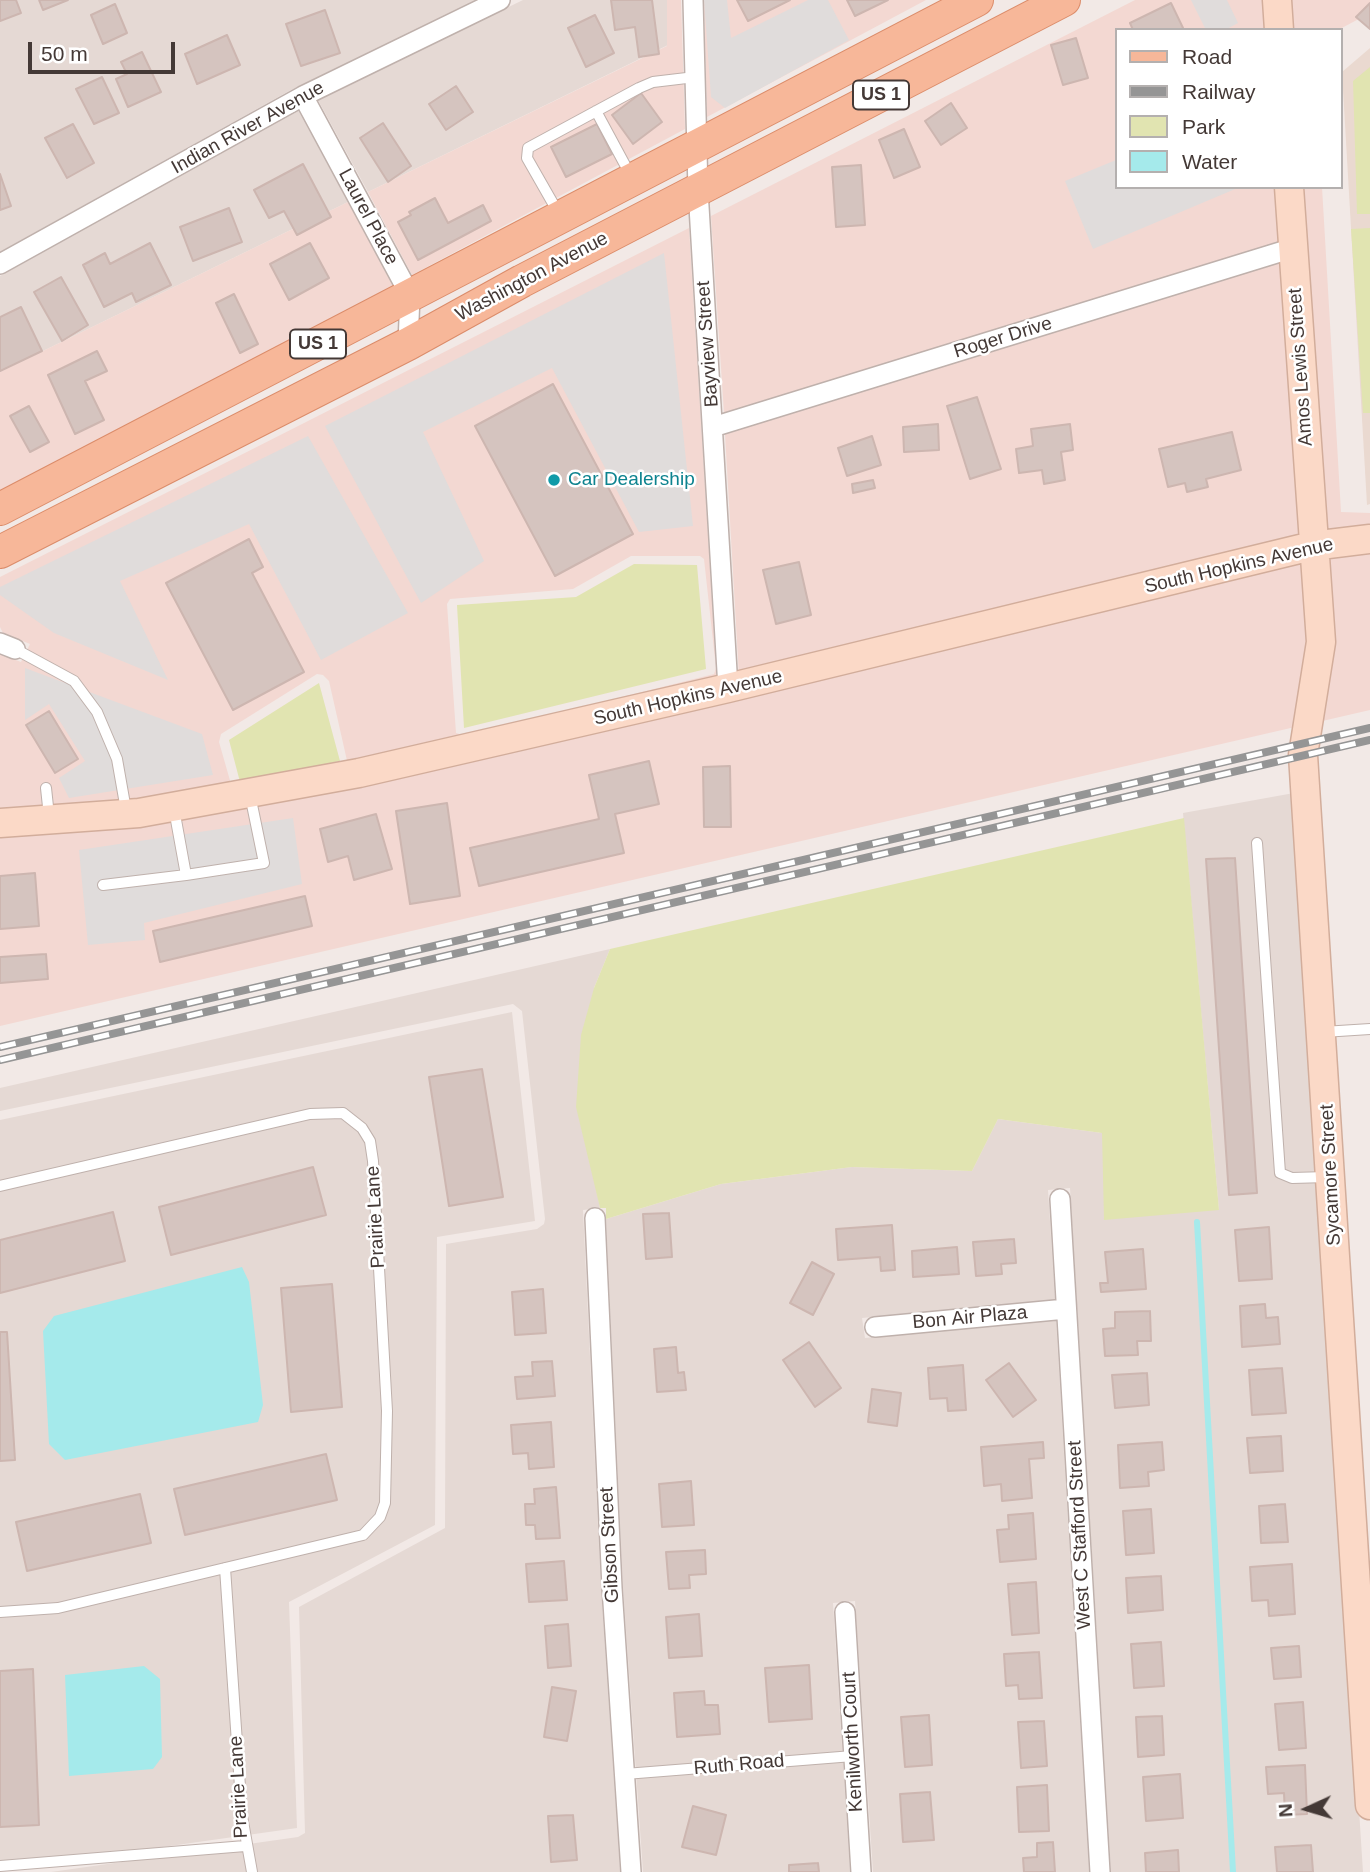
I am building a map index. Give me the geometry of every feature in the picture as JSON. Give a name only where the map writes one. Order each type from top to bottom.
[{"type":"main road","name":"Washington Avenue","points":[[0,552],[408,344],[1064,0]]},
{"type":"main road","name":"Washington Avenue","points":[[0,509],[974,2]]},
{"type":"main road","points":[[974,2],[988,39]]},
{"type":"street","name":"Indian River Avenue","points":[[0,264],[303,96],[500,0]]},
{"type":"street","name":"Bayview Street","points":[[692,0],[698,190],[729,688]]},
{"type":"street","points":[[1277,0],[1279,28]]},
{"type":"street","name":"Laurel Place","points":[[303,96],[410,295]]},
{"type":"street","name":"Amos Lewis Street","points":[[1289,189],[1312,546]]},
{"type":"street","name":"Roger Drive","points":[[713,427],[1293,248]]},
{"type":"street","points":[[408,344],[410,295]]},
{"type":"street","points":[[90,462],[109,496]]},
{"type":"street","name":"South Hopkins Avenue","points":[[0,823],[174,808],[446,754],[1312,546],[1370,539]]},
{"type":"street","name":"Sycamore Street","points":[[1312,546],[1321,642],[1303,755],[1366,1679],[1370,1805]]},
{"type":"street","name":"West C Stafford Street","points":[[1060,1199],[1100,1872]]},
{"type":"street","name":"Gibson Street","points":[[595,1219],[612,1588],[631,1872]]},
{"type":"street","name":"Bon Air Plaza","points":[[874,1327],[1066,1309]]},
{"type":"street","name":"Kenilworth Court","points":[[845,1612],[861,1872]]},
{"type":"lane","points":[[561,217],[527,158],[528,148],[639,88],[663,81],[695,77]]},
{"type":"lane","points":[[596,111],[633,179]]},
{"type":"lane","points":[[8,646],[74,681],[97,712],[117,759],[127,814]]},
{"type":"lane","points":[[46,788],[50,820]]},
{"type":"lane","points":[[103,885],[186,876],[264,863],[250,794]]},
{"type":"lane","points":[[174,808],[186,876]]},
{"type":"lane","points":[[1257,844],[1280,1173],[1292,1178],[1331,1177]]},
{"type":"lane","points":[[1322,1032],[1370,1029]]},
{"type":"lane","name":"Prairie Lane","points":[[0,1186],[321,1112],[343,1113],[362,1128],[370,1141],[387,1410],[385,1503],[380,1517],[363,1535],[58,1608],[0,1612]]},
{"type":"lane","name":"Prairie Lane","points":[[4,1868],[245,1846],[225,1568]]},
{"type":"lane","name":"Ruth Road","points":[[625,1774],[853,1756]]},
{"type":"lane","points":[[245,1846],[252,1872]]},
{"type":"shaded area","points":[[0,0],[477,0],[289,91],[0,252]]},
{"type":"shaded area","points":[[523,0],[667,0],[668,45],[368,192],[318,100]]},
{"type":"shaded area","points":[[667,0],[681,0],[685,129],[412,275],[368,192],[667,46]]},
{"type":"shaded area","points":[[704,0],[926,0],[707,117]]},
{"type":"shaded area","points":[[704,0],[727,0],[731,38],[808,0],[828,0],[849,40],[725,108],[711,97]]},
{"type":"shaded area","points":[[1135,0],[1266,0],[1267,28],[1114,28],[1114,189],[1278,189],[1281,242],[724,413],[711,216]]},
{"type":"shaded area","points":[[1191,0],[1227,0],[1238,23],[1229,28],[1205,28]]},
{"type":"shaded area","points":[[1288,0],[1370,0],[1370,13],[1342,28],[1290,28]]},
{"type":"shaded area","points":[[1370,48],[1370,504],[1367,505],[1342,72]]},
{"type":"shaded area","points":[[298,110],[348,202],[0,372],[0,276]]},
{"type":"shaded area","points":[[1114,161],[1114,189],[1235,189],[1093,249],[1065,181]]},
{"type":"shaded area","points":[[1300,189],[1322,189],[1341,512],[1370,513],[1370,529],[1323,535]]},
{"type":"shaded area","points":[[348,202],[393,286],[0,496],[0,372]]},
{"type":"shaded area","points":[[689,228],[717,681],[348,765],[329,681],[323,675],[317,674],[221,734],[219,742],[231,784],[138,803],[0,813],[0,654],[21,662],[30,644],[3,633],[0,627],[0,577]],"holes":[[[631,556],[700,556],[704,559],[716,668],[714,674],[466,736],[456,733],[447,604],[450,599],[573,589]]]},
{"type":"shaded area","points":[[664,253],[693,526],[639,532],[552,368],[423,432],[484,561],[421,603],[325,426]]},
{"type":"shaded area","points":[[1282,262],[1300,537],[739,676],[725,434]]},
{"type":"shaded area","points":[[308,436],[408,613],[321,660],[249,524],[120,581],[168,680],[54,633],[0,595],[0,587]]},
{"type":"shaded area","points":[[1370,549],[1370,710],[1318,722],[1324,555]]},
{"type":"shaded area","points":[[1302,559],[1309,642],[1295,727],[0,1026],[0,833],[42,831]]},
{"type":"shaded area","points":[[25,668],[202,734],[213,775],[69,798],[59,778],[85,761],[49,704],[25,720]]},
{"type":"shaded area","points":[[1294,793],[1363,1872],[1111,1872],[1070,1188],[1048,1190],[1055,1300],[862,1318],[865,1338],[1056,1320],[1089,1872],[873,1872],[855,1601],[833,1603],[850,1872],[643,1872],[623,1587],[606,1219],[721,1184],[852,1167],[972,1171],[998,1119],[1102,1133],[1219,1210],[1183,813]]},
{"type":"shaded area","points":[[293,818],[302,884],[144,923],[145,940],[88,945],[79,850]]},
{"type":"shaded area","points":[[610,949],[594,988],[594,1175],[600,1208],[583,1210],[601,1589],[620,1872],[51,1872],[298,1837],[305,1833],[299,1607],[445,1528],[446,1244],[537,1229],[544,1224],[545,1219],[522,1011],[513,1004],[0,1111],[0,1088]]},
{"type":"shaded area","points":[[512,1012],[535,1221],[437,1237],[435,1525],[289,1602],[297,1828],[0,1870],[0,1120]]},
{"type":"green space","points":[[1370,67],[1370,214],[1357,214],[1353,81]]},
{"type":"green space","points":[[1370,228],[1370,413],[1363,413],[1351,229]]},
{"type":"green space","points":[[634,564],[697,565],[706,669],[464,728],[457,605],[576,597]]},
{"type":"green space","points":[[319,683],[340,761],[240,782],[229,740]]},
{"type":"green space","points":[[1184,818],[1219,1210],[1104,1220],[1102,1133],[998,1119],[972,1171],[852,1167],[721,1184],[606,1219],[606,1208],[600,1208],[576,1107],[581,1035],[594,988],[610,949]]},
{"type":"water","points":[[242,1267],[249,1282],[263,1405],[258,1422],[65,1460],[49,1444],[43,1331],[54,1316]]},
{"type":"water","points":[[144,1666],[160,1679],[162,1757],[153,1769],[69,1776],[65,1675]]},
{"type":"building","points":[[0,0],[16,0],[21,13],[0,21]]},
{"type":"building","points":[[39,0],[68,0],[43,10]]},
{"type":"building","points":[[611,0],[652,0],[659,54],[639,57],[635,27],[615,30]]},
{"type":"building","points":[[737,0],[790,0],[748,21]]},
{"type":"building","points":[[847,0],[888,0],[855,16]]},
{"type":"building","points":[[1171,3],[1183,28],[1132,28],[1130,23]]},
{"type":"building","points":[[1370,3],[1370,29],[1356,17]]},
{"type":"building","points":[[115,4],[127,33],[103,44],[91,15]]},
{"type":"building","points":[[325,10],[340,53],[301,66],[286,24]]},
{"type":"building","points":[[595,15],[614,53],[586,67],[568,28]]},
{"type":"building","points":[[227,35],[240,65],[197,84],[185,54]]},
{"type":"building","points":[[1076,38],[1088,78],[1063,85],[1051,45]]},
{"type":"building","points":[[142,52],[161,92],[128,107],[116,79],[127,74],[121,62]]},
{"type":"building","points":[[102,77],[119,113],[94,124],[76,89]]},
{"type":"building","points":[[456,86],[473,112],[446,130],[429,104]]},
{"type":"building","points":[[641,93],[662,122],[633,144],[612,115]]},
{"type":"building","points":[[951,103],[967,128],[941,145],[925,121]]},
{"type":"building","points":[[383,123],[411,166],[388,182],[360,138]]},
{"type":"building","points":[[73,124],[94,163],[67,178],[45,138]]},
{"type":"building","points":[[597,124],[612,154],[566,177],[551,147]]},
{"type":"building","points":[[904,129],[920,167],[894,178],[879,140]]},
{"type":"building","points":[[303,164],[331,217],[297,235],[284,211],[269,218],[254,190]]},
{"type":"building","points":[[861,165],[865,225],[836,227],[832,167]]},
{"type":"building","points":[[0,174],[11,206],[0,210]]},
{"type":"building","points":[[435,198],[448,223],[483,205],[491,221],[418,260],[398,222],[411,215],[409,212]]},
{"type":"building","points":[[229,208],[242,242],[193,261],[180,227]]},
{"type":"building","points":[[150,243],[171,285],[136,302],[132,293],[104,307],[83,265],[105,253],[110,264]]},
{"type":"building","points":[[310,243],[329,278],[289,300],[270,264]]},
{"type":"building","points":[[61,277],[88,325],[62,341],[34,292]]},
{"type":"building","points":[[234,294],[258,344],[240,353],[216,303]]},
{"type":"building","points":[[21,307],[42,351],[0,371],[0,317]]},
{"type":"building","points":[[97,351],[107,371],[85,381],[104,420],[75,434],[48,375]]},
{"type":"building","name":"Car Dealership","points":[[553,384],[633,534],[555,576],[475,426]]},
{"type":"building","points":[[977,397],[1001,469],[970,479],[947,406]]},
{"type":"building","points":[[29,406],[49,442],[30,452],[10,416]]},
{"type":"building","points":[[938,424],[939,450],[904,452],[903,427]]},
{"type":"building","points":[[1070,424],[1073,450],[1061,452],[1065,480],[1044,484],[1042,470],[1019,473],[1016,449],[1033,446],[1031,429]]},
{"type":"building","points":[[1232,432],[1241,470],[1206,479],[1208,487],[1187,492],[1185,483],[1168,487],[1159,449]]},
{"type":"building","points":[[872,436],[881,465],[847,476],[838,448]]},
{"type":"building","points":[[873,480],[875,488],[853,493],[852,484]]},
{"type":"building","points":[[249,539],[263,567],[252,573],[304,672],[233,710],[166,583]]},
{"type":"building","points":[[799,562],[811,615],[776,624],[763,570]]},
{"type":"building","points":[[49,711],[78,759],[55,773],[26,725]]},
{"type":"building","points":[[649,761],[659,804],[615,814],[624,853],[479,886],[470,848],[599,819],[589,775]]},
{"type":"building","points":[[730,766],[731,827],[704,827],[703,767]]},
{"type":"building","points":[[447,803],[460,896],[410,904],[396,811]]},
{"type":"building","points":[[376,814],[392,869],[354,880],[348,856],[328,862],[320,829]]},
{"type":"building","points":[[1235,858],[1257,1193],[1229,1195],[1206,859]]},
{"type":"building","points":[[35,873],[39,926],[0,929],[0,876]]},
{"type":"building","points":[[305,896],[312,926],[160,962],[153,931]]},
{"type":"building","points":[[46,954],[48,979],[0,983],[0,957]]},
{"type":"building","points":[[482,1069],[503,1197],[449,1206],[429,1077]]},
{"type":"building","points":[[313,1167],[326,1215],[171,1255],[159,1207]]},
{"type":"building","points":[[113,1212],[125,1261],[0,1293],[0,1240]]},
{"type":"building","points":[[669,1213],[672,1257],[646,1259],[643,1214]]},
{"type":"building","points":[[892,1225],[895,1270],[881,1271],[880,1257],[838,1260],[836,1229]]},
{"type":"building","points":[[1269,1227],[1272,1279],[1239,1281],[1235,1230]]},
{"type":"building","points":[[1014,1239],[1016,1263],[1001,1264],[1002,1274],[976,1276],[973,1242]]},
{"type":"building","points":[[957,1247],[959,1274],[913,1277],[912,1251]]},
{"type":"building","points":[[1143,1249],[1146,1289],[1101,1292],[1100,1283],[1108,1283],[1105,1252]]},
{"type":"building","points":[[812,1262],[834,1274],[813,1315],[790,1303]]},
{"type":"building","points":[[332,1284],[342,1407],[291,1412],[281,1288]]},
{"type":"building","points":[[543,1289],[546,1333],[515,1335],[512,1292]]},
{"type":"building","points":[[1265,1304],[1266,1318],[1278,1317],[1280,1344],[1242,1347],[1240,1306]]},
{"type":"building","points":[[1150,1311],[1151,1341],[1137,1341],[1138,1355],[1105,1356],[1103,1329],[1115,1328],[1115,1312]]},
{"type":"building","points":[[0,1332],[7,1332],[15,1460],[0,1461]]},
{"type":"building","points":[[809,1342],[841,1388],[815,1407],[783,1360]]},
{"type":"building","points":[[676,1347],[678,1373],[684,1372],[686,1390],[657,1392],[654,1349]]},
{"type":"building","points":[[552,1361],[555,1396],[517,1399],[515,1377],[533,1376],[532,1362]]},
{"type":"building","points":[[1009,1363],[1036,1400],[1013,1417],[986,1380]]},
{"type":"building","points":[[963,1365],[966,1410],[948,1411],[947,1398],[930,1399],[928,1368]]},
{"type":"building","points":[[1282,1368],[1286,1413],[1252,1415],[1249,1370]]},
{"type":"building","points":[[1147,1373],[1149,1405],[1115,1408],[1112,1375]]},
{"type":"building","points":[[872,1389],[901,1393],[897,1426],[868,1422]]},
{"type":"building","points":[[551,1422],[554,1467],[529,1469],[528,1453],[513,1454],[511,1425]]},
{"type":"building","points":[[1281,1436],[1283,1471],[1250,1473],[1247,1438]]},
{"type":"building","points":[[1043,1442],[1044,1458],[1029,1459],[1032,1498],[1002,1501],[1001,1484],[984,1486],[981,1447]]},
{"type":"building","points":[[1162,1442],[1164,1470],[1148,1472],[1149,1486],[1120,1488],[1118,1445]]},
{"type":"building","points":[[326,1454],[337,1500],[185,1535],[174,1489]]},
{"type":"building","points":[[691,1481],[694,1525],[662,1527],[659,1484]]},
{"type":"building","points":[[556,1487],[560,1538],[536,1539],[535,1525],[526,1525],[525,1504],[535,1504],[534,1489]]},
{"type":"building","points":[[140,1494],[151,1543],[27,1571],[16,1522]]},
{"type":"building","points":[[1285,1504],[1288,1542],[1261,1543],[1259,1506]]},
{"type":"building","points":[[1151,1509],[1154,1553],[1126,1555],[1123,1511]]},
{"type":"building","points":[[1033,1513],[1036,1559],[1000,1562],[997,1530],[1009,1529],[1008,1515]]},
{"type":"building","points":[[705,1550],[706,1574],[689,1575],[690,1588],[669,1589],[666,1552]]},
{"type":"building","points":[[564,1561],[567,1600],[529,1602],[526,1564]]},
{"type":"building","points":[[1292,1564],[1295,1614],[1269,1616],[1268,1600],[1252,1601],[1250,1567]]},
{"type":"building","points":[[1161,1576],[1163,1610],[1128,1613],[1126,1578]]},
{"type":"building","points":[[1036,1582],[1039,1633],[1012,1635],[1008,1584]]},
{"type":"building","points":[[699,1614],[702,1656],[669,1658],[666,1617]]},
{"type":"building","points":[[568,1624],[571,1666],[548,1668],[545,1626]]},
{"type":"building","points":[[1161,1642],[1164,1686],[1134,1688],[1131,1644]]},
{"type":"building","points":[[1299,1646],[1301,1677],[1274,1679],[1271,1648]]},
{"type":"building","points":[[1039,1652],[1042,1698],[1019,1699],[1018,1685],[1006,1686],[1004,1654]]},
{"type":"building","points":[[809,1665],[812,1719],[769,1722],[765,1668]]},
{"type":"building","points":[[33,1669],[39,1825],[0,1827],[0,1671]]},
{"type":"building","points":[[552,1687],[576,1691],[567,1741],[544,1737]]},
{"type":"building","points":[[704,1691],[705,1705],[718,1705],[720,1734],[677,1737],[674,1693]]},
{"type":"building","points":[[1303,1702],[1306,1748],[1279,1750],[1275,1704]]},
{"type":"building","points":[[929,1715],[932,1765],[905,1767],[901,1717]]},
{"type":"building","points":[[1162,1716],[1164,1755],[1138,1757],[1136,1717]]},
{"type":"building","points":[[1044,1721],[1047,1766],[1021,1768],[1018,1722]]},
{"type":"building","points":[[1305,1765],[1307,1814],[1285,1815],[1284,1793],[1268,1794],[1266,1767]]},
{"type":"building","points":[[1180,1774],[1183,1818],[1146,1821],[1143,1777]]},
{"type":"building","points":[[1047,1785],[1049,1831],[1019,1832],[1017,1787]]},
{"type":"building","points":[[930,1792],[934,1840],[903,1842],[900,1794]]},
{"type":"building","points":[[693,1806],[726,1815],[716,1855],[682,1847]]},
{"type":"building","points":[[573,1815],[577,1860],[551,1862],[548,1816]]},
{"type":"building","points":[[1053,1842],[1055,1872],[1024,1872],[1023,1858],[1037,1857],[1037,1843]]},
{"type":"building","points":[[1311,1845],[1313,1872],[1277,1872],[1275,1847]]},
{"type":"building","points":[[1178,1850],[1179,1872],[1146,1872],[1145,1853]]},
{"type":"building","points":[[818,1863],[819,1872],[789,1872],[789,1865]]},
{"type":"waterway","points":[[1197,1222],[1233,1872]]},
{"type":"railway","points":[[0,1047],[1370,728]]},
{"type":"railway","points":[[0,1060],[1370,740]]},
{"type":"place","name":"Car Dealership","points":[[554,480]]}]
